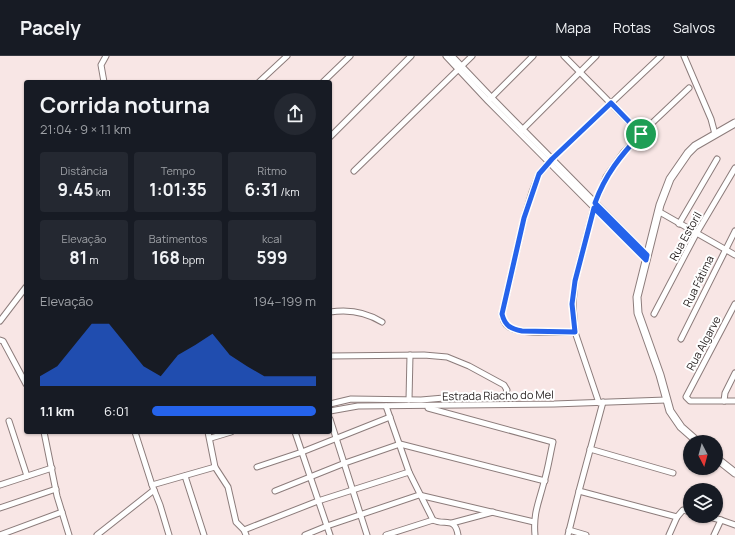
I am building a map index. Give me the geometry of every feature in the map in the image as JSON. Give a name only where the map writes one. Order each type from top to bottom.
[{"type":"main road","points":[[690,435],[681,427],[670,411],[666,400],[660,375],[638,313],[638,290],[658,211],[670,180],[683,159],[695,146],[735,123]]},
{"type":"main road","points":[[723,464],[735,473]]},
{"type":"street","points":[[104,80],[101,65],[106,56]]},
{"type":"street","points":[[261,80],[287,56]]},
{"type":"street","points":[[325,80],[350,56]]},
{"type":"street","points":[[332,135],[411,56]]},
{"type":"street","points":[[446,56],[461,68]]},
{"type":"street","points":[[452,56],[490,100],[647,258]]},
{"type":"street","points":[[354,171],[472,56]]},
{"type":"street","points":[[490,100],[533,56]]},
{"type":"street","points":[[564,56],[641,134]]},
{"type":"street","points":[[521,131],[596,56]]},
{"type":"street","points":[[575,332],[514,330],[505,323],[502,314],[528,206],[539,174],[550,161],[661,56]]},
{"type":"street","points":[[684,56],[711,119],[715,134]]},
{"type":"street","points":[[586,535],[568,533],[601,402],[575,332],[572,304],[574,285],[594,205],[601,185],[623,153],[689,88]]},
{"type":"street","points":[[679,224],[717,159]]},
{"type":"street","name":"Rua Estoril","points":[[654,314],[696,234],[735,168]]},
{"type":"street","points":[[658,211],[735,255]]},
{"type":"street","name":"Rua Fátima","points":[[681,340],[735,231]]},
{"type":"street","points":[[0,321],[24,290]]},
{"type":"street","name":"Rua Algarve","points":[[724,401],[690,401],[686,397],[735,304]]},
{"type":"street","points":[[332,312],[342,310],[356,311],[374,317],[382,322]]},
{"type":"street","points":[[0,340],[3,341],[24,380]]},
{"type":"street","points":[[410,355],[410,400]]},
{"type":"street","points":[[332,356],[424,355],[447,357],[469,366],[504,384],[507,390],[505,395],[499,398],[410,400],[351,399],[332,404]]},
{"type":"street","points":[[735,373],[725,393],[724,401],[735,401]]},
{"type":"street","name":"Estrada Riacho do Mel","points":[[332,411],[358,406],[421,406],[666,400]]},
{"type":"street","points":[[386,406],[409,472],[433,520]]},
{"type":"street","points":[[421,406],[553,442],[545,481],[536,510],[534,522],[535,535]]},
{"type":"street","points":[[257,467],[302,452],[390,417]]},
{"type":"street","points":[[9,421],[27,476]]},
{"type":"street","points":[[332,425],[367,535]]},
{"type":"street","points":[[44,434],[56,489],[69,535]]},
{"type":"street","points":[[137,434],[169,535]]},
{"type":"street","points":[[209,434],[215,467],[228,487],[236,522],[245,533],[318,501],[409,472]]},
{"type":"street","points":[[210,438],[224,434]]},
{"type":"street","points":[[296,434],[330,535]]},
{"type":"street","points":[[275,491],[345,463],[400,444],[545,481]]},
{"type":"street","points":[[590,449],[673,473]]},
{"type":"street","points":[[98,534],[153,488],[215,467]]},
{"type":"street","points":[[0,485],[52,468]]},
{"type":"street","points":[[185,476],[204,535]]},
{"type":"street","points":[[0,508],[56,489]]},
{"type":"street","points":[[579,490],[677,517]]},
{"type":"street","points":[[305,535],[419,494],[534,522]]},
{"type":"street","points":[[668,535],[677,517],[683,510]]},
{"type":"street","points":[[0,535],[62,512]]},
{"type":"street","points":[[386,535],[433,520],[437,522],[452,523],[494,512]]},
{"type":"street","points":[[723,521],[735,525]]},
{"type":"street","points":[[452,523],[455,526],[458,535]]},
{"type":"street","points":[[714,535],[720,523]]},
{"type":"route","points":[[611,103],[641,134],[612,167],[601,185],[595,203],[647,255],[646,260],[594,208],[573,289],[572,304],[575,332],[522,331],[514,330],[509,327],[505,323],[502,314],[524,218],[539,174],[552,159],[611,103]]}]
